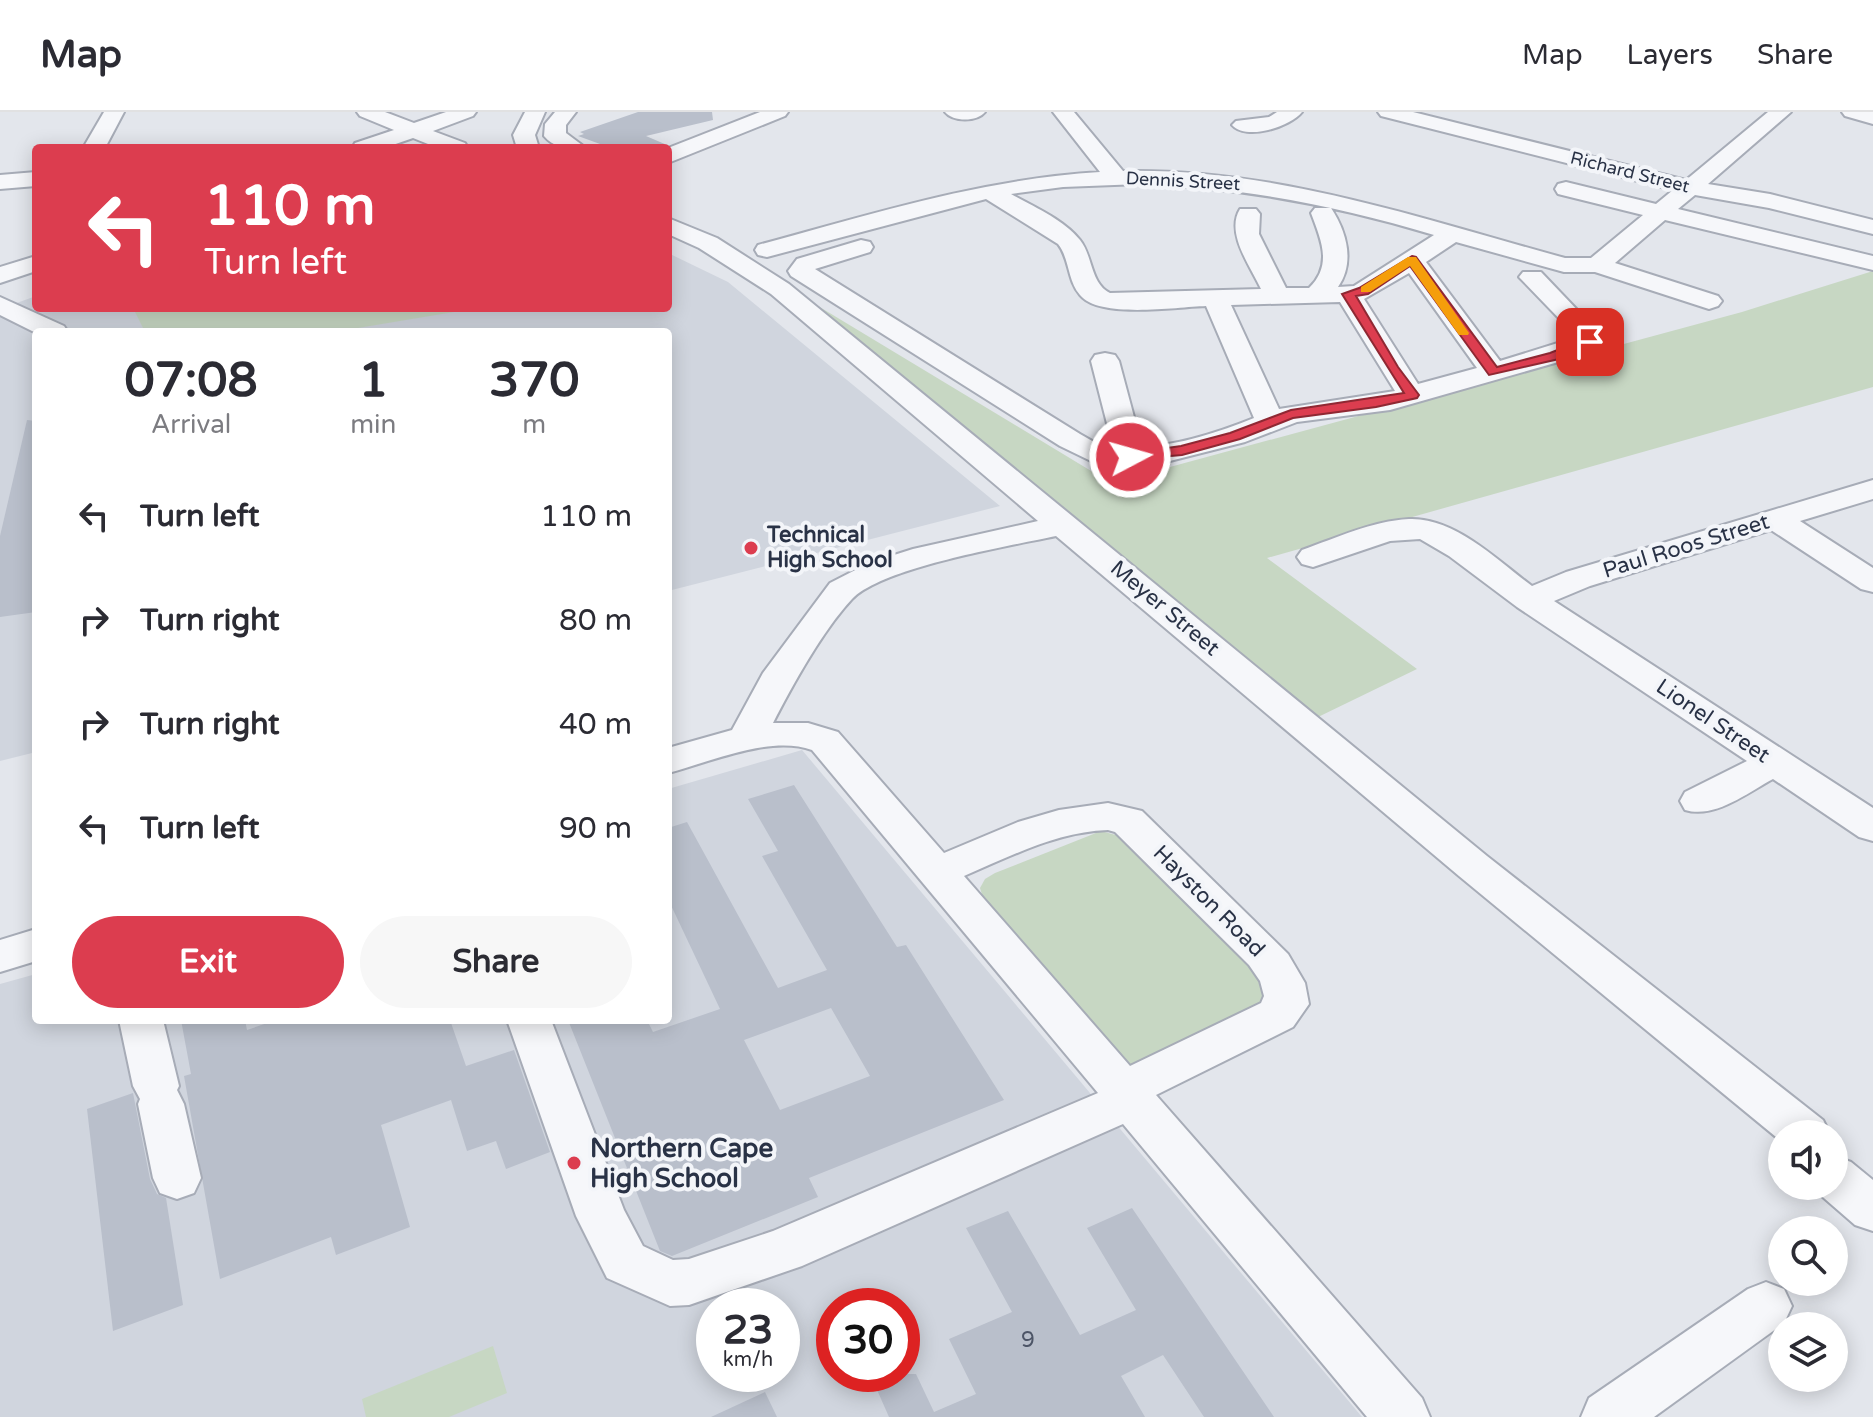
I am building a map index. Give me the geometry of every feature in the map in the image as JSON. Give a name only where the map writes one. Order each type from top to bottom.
[{"type":"street","points":[[96,144],[114,112]]},
{"type":"street","points":[[367,112],[446,144]]},
{"type":"street","points":[[399,144],[466,112]]},
{"type":"street","points":[[379,144],[493,112]]},
{"type":"street","points":[[527,144],[524,135],[535,112]]},
{"type":"street","points":[[662,144],[746,112]]},
{"type":"street","points":[[672,154],[778,112]]},
{"type":"street","points":[[955,112],[975,112]]},
{"type":"street","points":[[1063,112],[1117,178]]},
{"type":"street","points":[[1243,125],[1274,123],[1292,112]]},
{"type":"street","name":"Richard Street","points":[[1388,112],[1692,188],[1770,201],[1873,227]]},
{"type":"street","points":[[1852,112],[1873,118]]},
{"type":"street","points":[[1746,115],[1776,116]]},
{"type":"street","points":[[1597,265],[1776,116]]},
{"type":"street","points":[[568,119],[555,136],[568,144]]},
{"type":"street","name":"Dennis Street","points":[[767,250],[925,205],[1047,182],[1117,178],[1308,186],[1452,234],[1564,265],[1597,265],[1709,301]]},
{"type":"street","points":[[0,182],[32,179]]},
{"type":"street","points":[[1016,206],[1063,197],[1151,189]]},
{"type":"street","points":[[1566,189],[1873,263]]},
{"type":"street","points":[[989,191],[1072,245],[1082,279],[1096,298],[1106,301],[1348,294],[1363,291],[1452,234]]},
{"type":"street","points":[[1315,296],[1337,274],[1333,242],[1323,213]]},
{"type":"street","points":[[1248,214],[1247,234],[1278,297]]},
{"type":"street","name":"Meyer Street","points":[[672,227],[708,243],[780,289],[1650,1010],[1682,1050],[1779,1120]]},
{"type":"street","points":[[861,247],[806,264],[800,271],[1093,453],[1130,457],[1182,451],[1235,436],[1291,414],[1412,395],[1555,356],[1590,342],[1590,337],[1578,322],[1532,277]]},
{"type":"street","points":[[1412,260],[1494,372]]},
{"type":"street","points":[[0,275],[32,264]]},
{"type":"street","points":[[0,286],[32,275]]},
{"type":"street","points":[[1348,294],[1392,368],[1412,395]]},
{"type":"street","points":[[1215,298],[1270,421]]},
{"type":"street","points":[[0,305],[47,328]]},
{"type":"street","points":[[1105,361],[1130,457]]},
{"type":"street","name":"Paul Roos Street","points":[[1541,608],[1578,579],[1873,489]]},
{"type":"street","points":[[1775,519],[1872,563]]},
{"type":"street","points":[[745,741],[781,673],[842,590],[881,570],[924,556],[1066,524]]},
{"type":"street","name":"Lionel Street","points":[[1313,557],[1396,531],[1419,529],[1446,540],[1541,608],[1873,827]]},
{"type":"street","points":[[672,760],[790,732],[825,741],[1402,1417]]},
{"type":"street","points":[[1699,801],[1776,762]]},
{"type":"street","name":"Hayston Road","points":[[530,1024],[601,1216],[625,1262],[670,1283],[689,1282],[784,1250],[1129,1095],[1277,1015],[1287,1004],[1281,976],[1264,954],[1128,821],[1114,815],[1098,814],[1064,821],[937,872]]},
{"type":"street","points":[[0,956],[32,946]]},
{"type":"street","points":[[142,1024],[177,1178]]},
{"type":"street","name":"Meyer Street","points":[[1848,1171],[1873,1189]]},
{"type":"street","points":[[1848,1189],[1873,1210]]},
{"type":"street","points":[[1609,1417],[1766,1306]]},
{"type":"shaded area","name":"Technical High School","points":[[672,255],[728,282],[1000,506],[672,590],[672,328],[32,328],[32,753],[0,761],[0,309],[32,297],[32,312],[672,312]]},
{"type":"shaded area","name":"Northern Cape High School","points":[[802,750],[1362,1417],[0,1417],[0,984],[32,975],[32,1024],[672,1024],[672,788]]},
{"type":"green space","points":[[1873,271],[1873,387],[1267,558],[1417,669],[1316,718],[818,306],[1111,483],[1742,312]]},
{"type":"green space","points":[[135,312],[454,312],[358,328],[143,328]]},
{"type":"green space","points":[[1101,831],[1123,837],[1279,997],[1155,1073],[1120,1064],[984,901],[980,888],[985,879],[995,873]]},
{"type":"green space","points":[[493,1346],[507,1393],[449,1417],[366,1417],[362,1399]]},
{"type":"building","points":[[638,112],[712,112],[713,120],[646,136],[665,144],[600,144],[578,136],[584,134],[580,132]]},
{"type":"building","points":[[27,420],[32,421],[32,613],[0,617],[0,536]]},
{"type":"building","points":[[794,785],[897,947],[906,945],[1004,1100],[809,1178],[818,1197],[672,1256],[660,1251],[570,1024],[649,1024],[653,1032],[720,1009],[672,907],[672,827],[687,822],[778,988],[827,970],[762,856],[778,851],[748,799]],"holes":[[[831,1008],[870,1076],[780,1110],[744,1040]]]},
{"type":"building","points":[[182,1024],[246,1024],[247,1030],[264,1024],[451,1024],[466,1066],[514,1050],[550,1152],[506,1169],[496,1141],[467,1151],[451,1100],[381,1125],[410,1227],[336,1255],[331,1237],[220,1279],[184,1076],[191,1074]]},
{"type":"building","points":[[133,1093],[150,1179],[157,1194],[166,1198],[183,1305],[113,1331],[87,1109]]},
{"type":"building","points":[[1132,1208],[1274,1417],[1204,1417],[1163,1355],[1121,1376],[1145,1417],[889,1417],[878,1392],[920,1392],[920,1382],[934,1412],[976,1394],[949,1339],[1012,1312],[966,1228],[1008,1211],[1080,1335],[1136,1310],[1087,1228]]},
{"type":"building","points":[[765,1392],[777,1417],[711,1417]]},
{"type":"slow traffic","points":[[1365,290],[1412,260],[1463,333]]},
{"type":"place","name":"Technical High School","points":[[751,548]]},
{"type":"place","name":"Northern Cape High School","points":[[574,1163]]},
{"type":"route","points":[[1130,457],[1182,451],[1250,431],[1291,414],[1390,401],[1412,395],[1392,368],[1348,294],[1363,291],[1412,260],[1494,372],[1555,356],[1590,342]]}]
